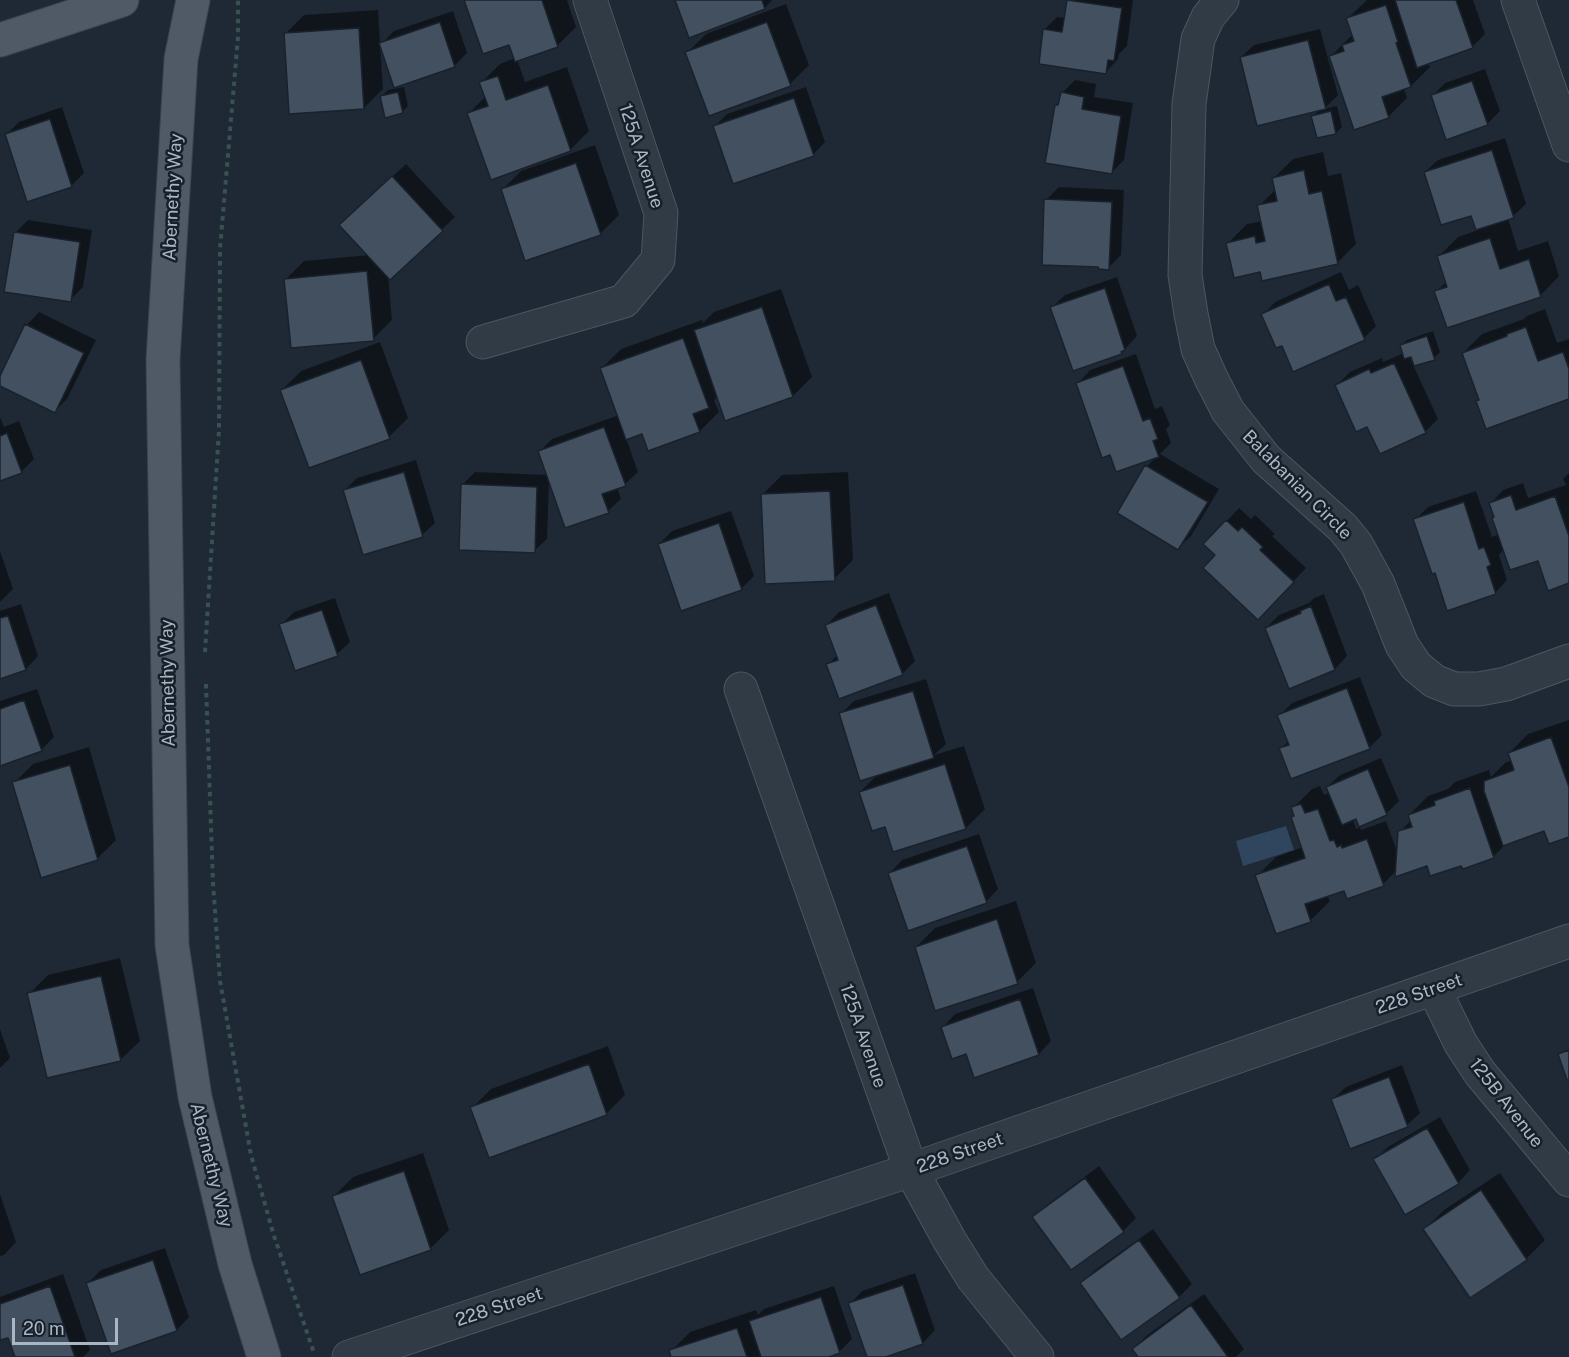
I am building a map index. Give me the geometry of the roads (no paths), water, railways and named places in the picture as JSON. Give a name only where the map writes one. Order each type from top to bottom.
[{"type":"main road","points":[[0,40],[122,0]]},
{"type":"main road","name":"Abernethy Way","points":[[193,0],[181,59],[163,360],[172,945],[195,1097],[235,1264],[264,1357]]},
{"type":"street","name":"125A Avenue","points":[[483,342],[624,301],[658,260],[661,213],[590,0]]},
{"type":"street","name":"Balabanian Circle","points":[[1222,0],[1208,17],[1198,39],[1189,104],[1185,275],[1198,348],[1228,411],[1266,459],[1343,528],[1356,544],[1378,584],[1402,645],[1416,666],[1434,681],[1454,689],[1479,689],[1506,684],[1569,661]]},
{"type":"street","points":[[1518,0],[1569,146]]},
{"type":"street","name":"125A Avenue","points":[[741,689],[911,1170],[973,1278],[1037,1357]]},
{"type":"street","name":"228 Street","points":[[349,1357],[911,1170],[1569,941]]},
{"type":"street","name":"125B Avenue","points":[[1434,989],[1461,1044],[1480,1073],[1569,1180]]},
{"type":"water","points":[[1286,826],[1294,850],[1243,866],[1236,841]]}]
